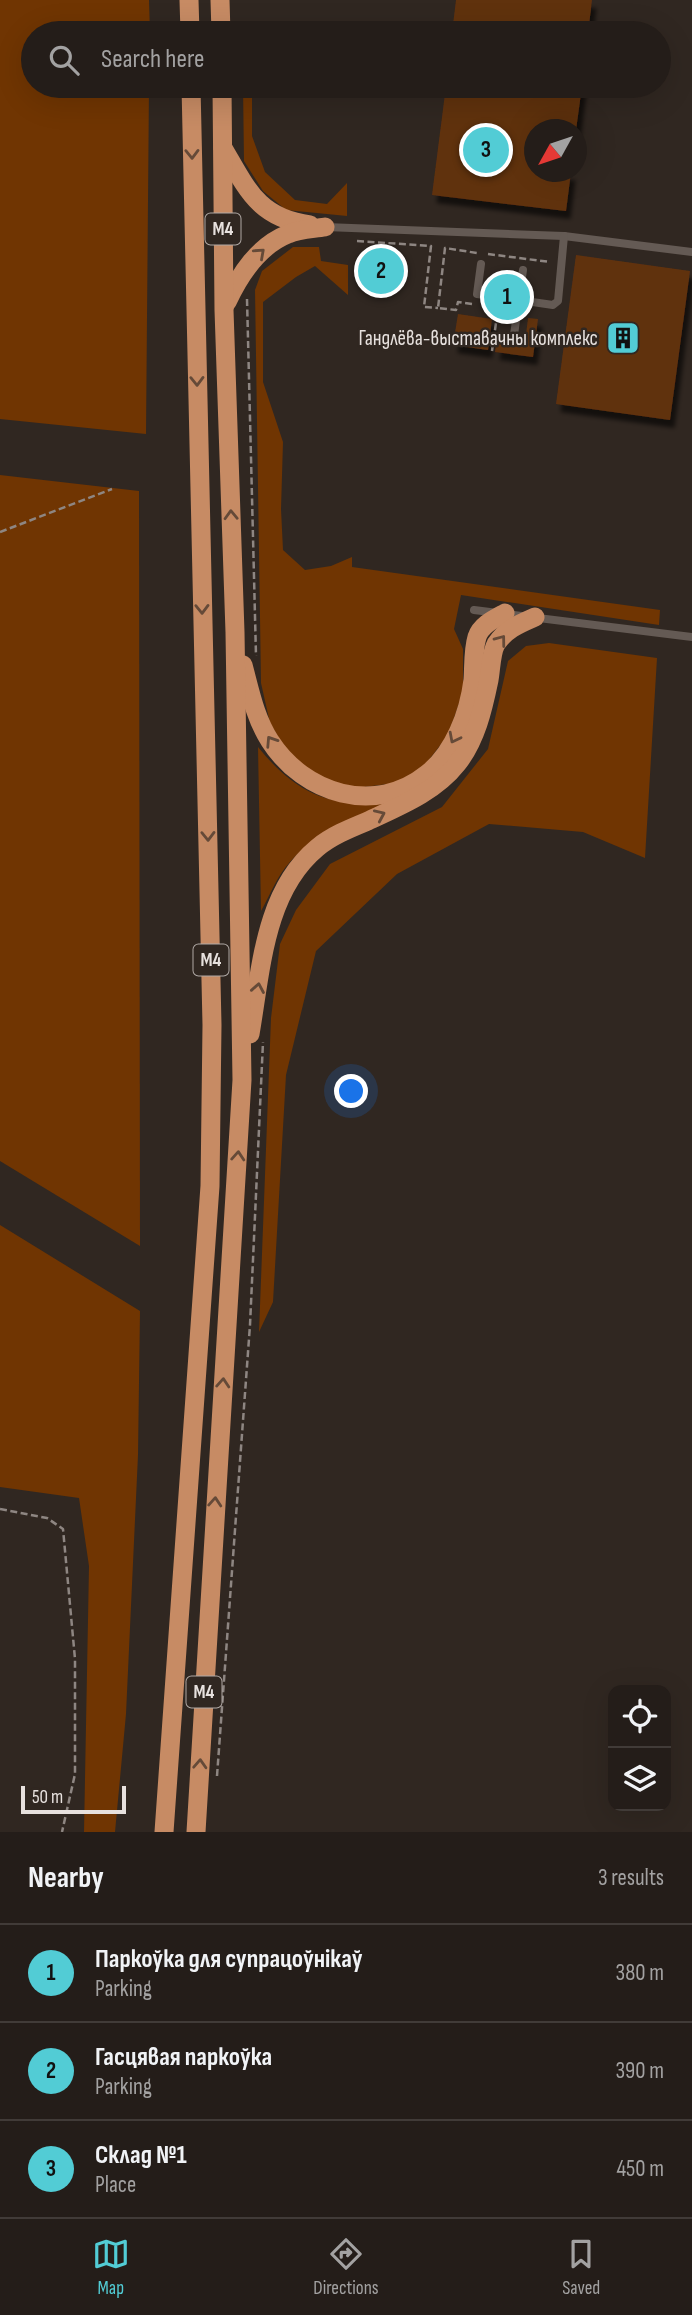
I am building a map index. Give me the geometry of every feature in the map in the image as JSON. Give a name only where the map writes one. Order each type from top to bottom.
[{"type":"highway","points":[[189,0],[190,21]]},
{"type":"highway","points":[[220,0],[221,21]]},
{"type":"highway","name":"М4","points":[[164,1832],[210,1186],[212,1038],[191,98]]},
{"type":"highway","name":"М4","points":[[196,1832],[242,1080],[235,632],[224,310],[222,98]]},
{"type":"highway","points":[[222,148],[248,191],[261,206],[291,222],[326,227]]},
{"type":"highway","points":[[224,310],[236,283],[262,251],[289,233],[326,227]]},
{"type":"highway","points":[[235,632],[255,710],[269,740],[287,763],[307,780],[333,791],[356,796],[380,795],[405,789],[428,774],[444,757],[468,707],[477,636],[488,622],[505,613]]},
{"type":"highway","points":[[242,1080],[268,933],[284,889],[301,863],[318,846],[423,793],[442,780],[457,764],[470,744],[478,723],[495,646],[511,628],[535,617]]},
{"type":"lane","points":[[326,227],[564,236],[692,253]]},
{"type":"lane","points":[[481,264],[477,295],[553,305],[558,300],[564,236]]},
{"type":"lane","points":[[514,335],[523,270]]},
{"type":"lane","points":[[474,610],[692,637]]},
{"type":"path","points":[[445,248],[438,309],[456,310],[458,302],[471,304]]},
{"type":"path","points":[[247,290],[256,661]]},
{"type":"path","points":[[0,532],[112,489]]},
{"type":"path","points":[[217,1782],[250,1325],[264,1036]]},
{"type":"path","points":[[0,1509],[47,1518],[63,1529],[75,1659],[75,1774],[62,1832]]},
{"type":"shaded area","points":[[0,0],[149,0],[150,21],[21,21],[21,98],[149,98],[146,434],[0,419]]},
{"type":"shaded area","points":[[243,98],[252,98],[252,136],[265,172],[295,200],[327,204],[347,183],[347,216],[286,210],[263,191],[244,161]]},
{"type":"shaded area","points":[[293,247],[319,247],[321,261],[348,265],[348,295],[315,266],[263,302],[263,382],[283,442],[283,550],[305,570],[331,566],[352,557],[352,567],[660,610],[659,625],[461,595],[454,629],[463,649],[463,692],[448,735],[425,765],[404,782],[348,789],[315,778],[286,750],[270,723],[261,683],[255,290],[262,271]]},
{"type":"shaded area","points":[[0,475],[139,491],[140,1246],[0,1161]]},
{"type":"shaded area","points":[[549,643],[657,658],[645,858],[583,832],[489,824],[397,874],[316,951],[286,1075],[273,1302],[259,1332],[271,1018],[280,944],[296,910],[330,864],[442,807],[488,749],[508,661],[526,646]]},
{"type":"shaded area","points":[[258,747],[287,777],[317,795],[352,803],[393,801],[334,828],[308,845],[281,873],[261,911]]},
{"type":"shaded area","points":[[0,1225],[140,1311],[138,1455],[126,1714],[115,1832],[84,1832],[89,1566],[79,1498],[0,1487]]},
{"type":"building","points":[[456,0],[592,0],[589,21],[453,21]]},
{"type":"building","points":[[444,98],[580,98],[578,119],[524,119],[524,182],[570,182],[566,211],[432,195]]},
{"type":"building","name":"Гандлёва-выставачны комплекс","points":[[576,255],[690,271],[670,420],[556,404]]},
{"type":"building","points":[[458,314],[492,319],[488,350],[453,345]]},
{"type":"building","points":[[528,318],[538,319],[533,357],[495,352],[497,339],[525,343]]},
{"type":"place","name":"Склад №1","points":[[486,150]]},
{"type":"place","name":"Гасцявая паркоўка","points":[[381,271]]},
{"type":"place","name":"Паркоўка для супрацоўнікаў","points":[[507,297]]},
{"type":"place","name":"Гандлёва-выставачны комплекс","points":[[623,338]]}]
